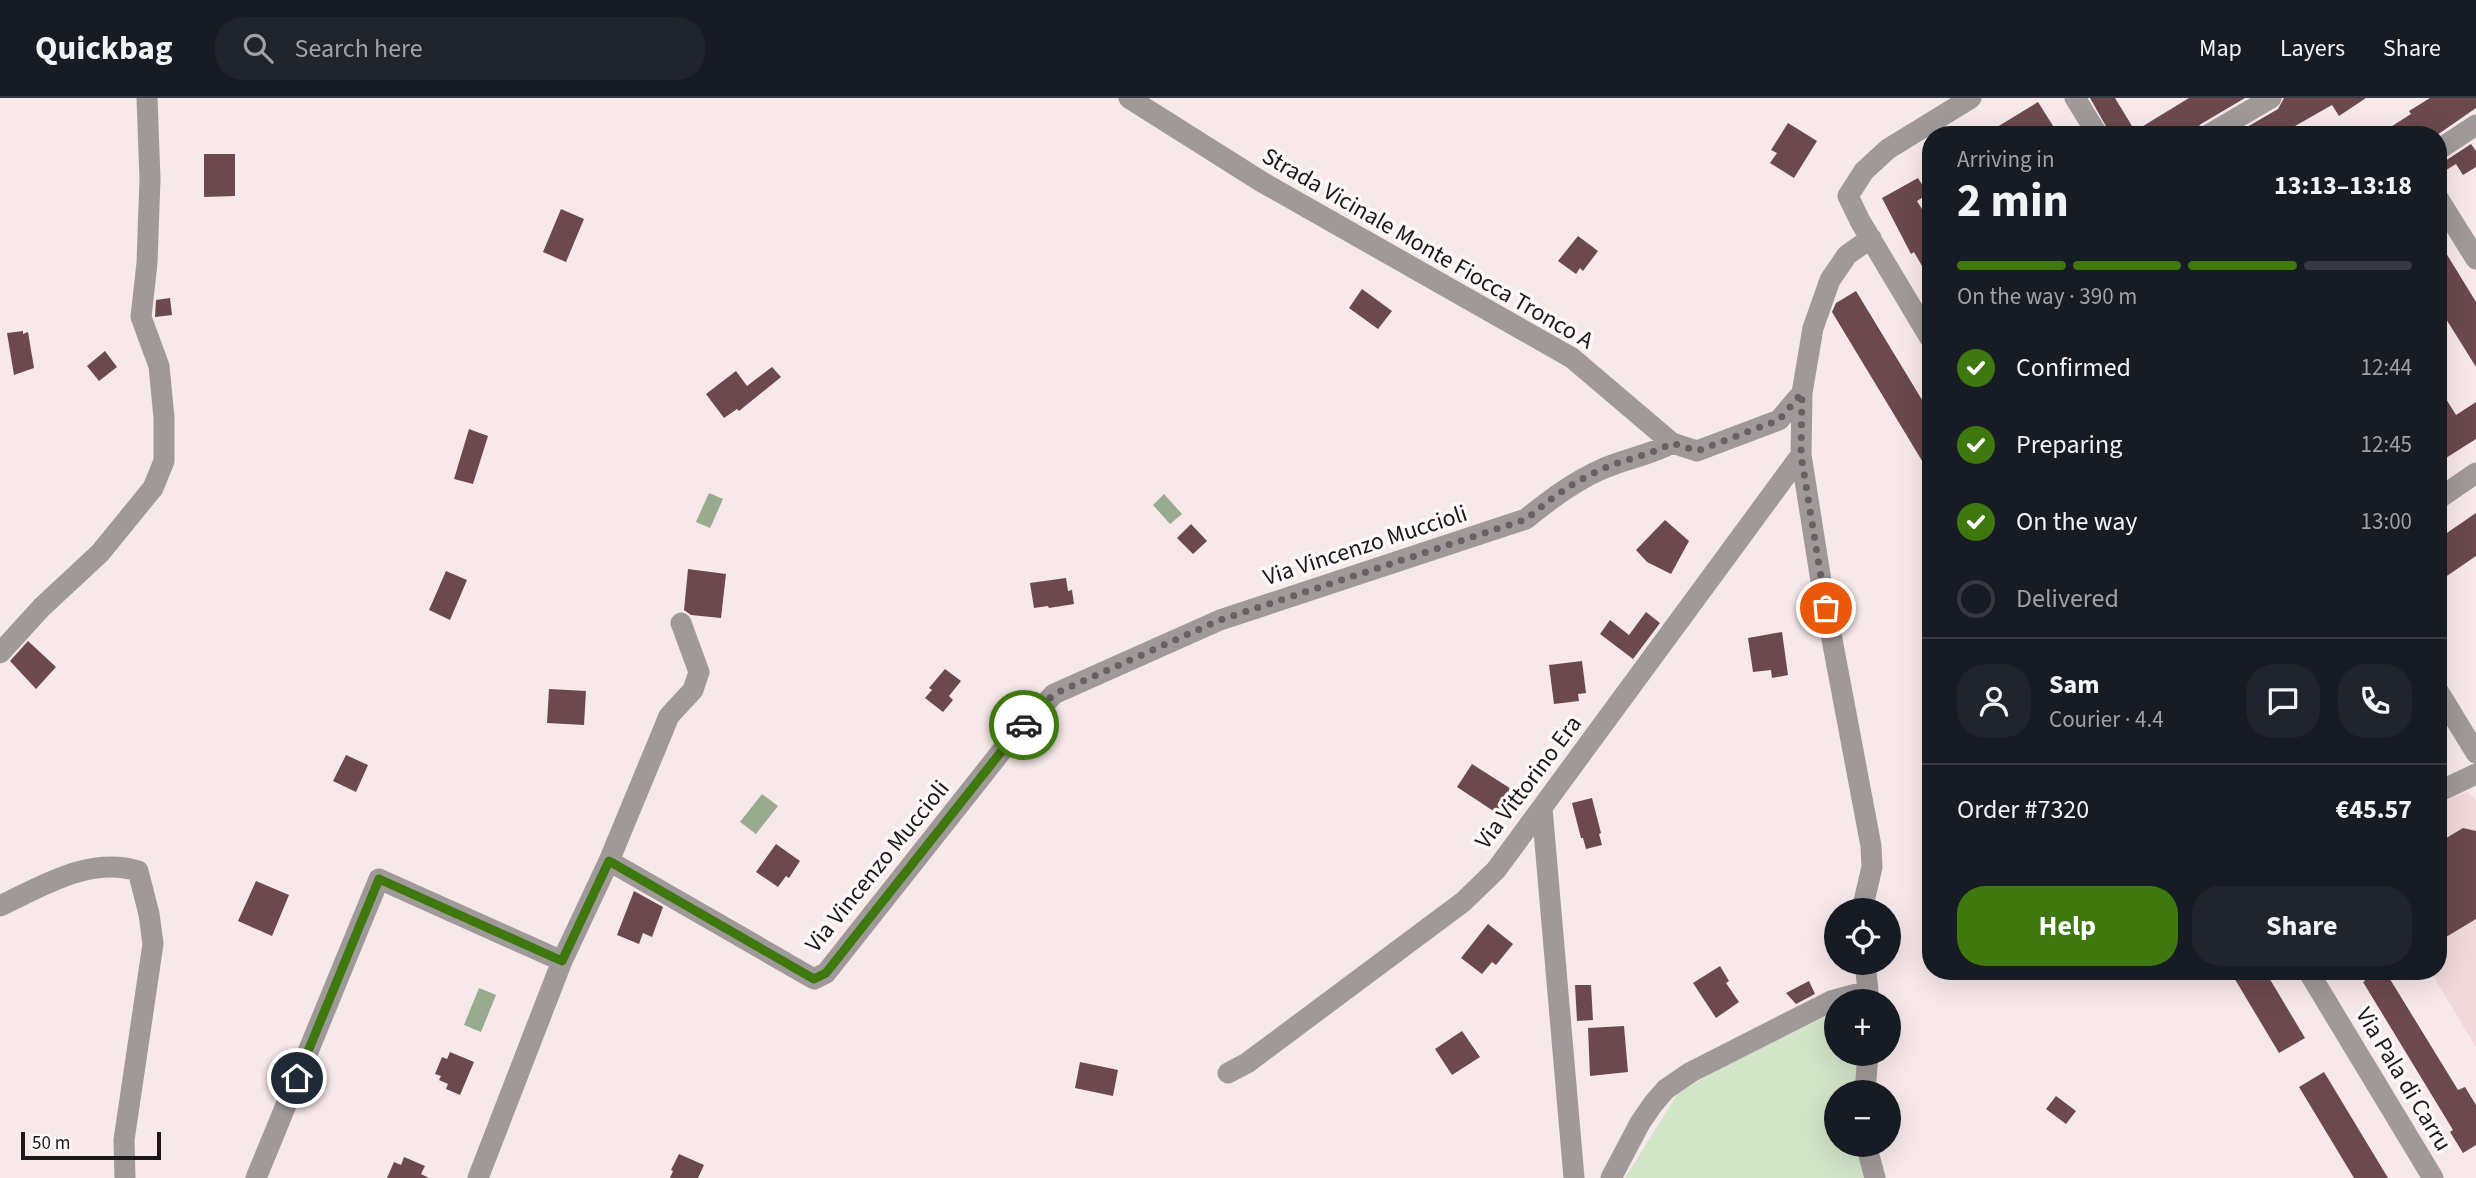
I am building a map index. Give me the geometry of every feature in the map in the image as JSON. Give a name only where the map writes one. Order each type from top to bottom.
[{"type":"street","points":[[0,653],[43,607],[100,553],[153,488],[164,461],[164,418],[159,366],[141,317],[147,262],[147,98]]},
{"type":"street","name":"Strada Vicinale Monte Fiocca Tronco A","points":[[1129,98],[1262,182],[1572,358],[1672,443]]},
{"type":"street","points":[[1925,126],[1971,98]]},
{"type":"street","points":[[2075,98],[2092,126]]},
{"type":"street","points":[[2226,126],[2270,98]]},
{"type":"street","points":[[2447,144],[2476,125]]},
{"type":"street","points":[[1922,128],[1888,149],[1864,171],[1848,196],[1871,238],[1922,305]]},
{"type":"street","points":[[2447,212],[2476,259]]},
{"type":"street","points":[[1865,898],[1872,867],[1871,846],[1821,581],[1801,455],[1802,393],[1814,328],[1830,280],[1847,255],[1871,238]]},
{"type":"street","points":[[1672,443],[1697,451],[1779,420],[1802,393]]},
{"type":"street","name":"Via Vincenzo Muccioli","points":[[609,861],[814,979],[820,977],[875,914],[1012,738],[1054,694],[1220,620],[1527,519],[1549,500],[1600,470],[1658,451],[1672,443]]},
{"type":"street","name":"Via Vittorino Era","points":[[1228,1073],[1247,1063],[1463,901],[1496,870],[1801,455]]},
{"type":"street","points":[[2447,493],[2476,472]]},
{"type":"street","points":[[478,1178],[562,961],[609,861],[669,716],[693,690],[699,672],[681,623]]},
{"type":"street","points":[[2447,706],[2476,753]]},
{"type":"street","points":[[2447,788],[2476,774]]},
{"type":"street","points":[[1542,808],[1574,1178]]},
{"type":"street","points":[[0,906],[65,875],[104,867],[138,871],[149,914],[153,944],[124,1140],[125,1178]]},
{"type":"street","points":[[256,1178],[379,879],[562,961]]},
{"type":"street","name":"Via Pala di Carru","points":[[2313,980],[2433,1178]]},
{"type":"street","points":[[1611,1178],[1640,1123],[1667,1089],[1691,1072],[1824,1004]]},
{"type":"street","points":[[1869,1157],[1875,1178]]},
{"type":"shaded area","points":[[709,493],[723,499],[710,528],[696,522]]},
{"type":"shaded area","points":[[1164,494],[1182,514],[1170,524],[1153,505]]},
{"type":"shaded area","points":[[2467,792],[2476,800],[2476,1047],[2435,980],[2447,980],[2447,800]]},
{"type":"shaded area","points":[[762,794],[778,806],[756,834],[740,822]]},
{"type":"shaded area","points":[[479,988],[496,995],[481,1032],[464,1025]]},
{"type":"shaded area","points":[[1824,1007],[1824,1066],[1861,1066],[1863,1080],[1824,1080],[1824,1157],[1871,1157],[1876,1178],[1625,1178],[1678,1093]]},
{"type":"building","points":[[2090,98],[2115,98],[2132,126],[2106,126]]},
{"type":"building","points":[[2189,98],[2245,98],[2201,124],[2143,126]]},
{"type":"building","points":[[2284,98],[2366,98],[2339,116],[2332,105],[2295,126],[2249,126],[2278,109]]},
{"type":"building","points":[[2430,98],[2476,98],[2476,108],[2447,128],[2392,126],[2411,114],[2409,111]]},
{"type":"building","points":[[2038,102],[2053,126],[1999,126]]},
{"type":"building","points":[[1788,123],[1817,141],[1794,178],[1770,163],[1777,153],[1771,150]]},
{"type":"building","points":[[2471,144],[2476,151],[2476,167],[2463,175],[2456,164],[2447,170],[2447,160]]},
{"type":"building","points":[[204,154],[235,154],[235,196],[204,197]]},
{"type":"building","points":[[1918,178],[1922,184],[1922,198],[1917,201],[1922,209],[1922,266],[1914,252],[1911,254],[1882,198]]},
{"type":"building","points":[[561,209],[584,219],[566,262],[543,252]]},
{"type":"building","points":[[1578,236],[1598,251],[1583,271],[1580,268],[1576,274],[1558,261]]},
{"type":"building","points":[[2447,255],[2476,302],[2476,367],[2447,320]]},
{"type":"building","points":[[1362,289],[1392,311],[1378,329],[1349,308]]},
{"type":"building","points":[[1856,291],[1922,400],[1922,461],[1832,312],[1836,303]]},
{"type":"building","points":[[170,298],[172,315],[155,317],[156,300]]},
{"type":"building","points":[[23,331],[23,334],[28,332],[34,368],[14,375],[7,333]]},
{"type":"building","points":[[105,351],[117,367],[99,381],[87,366]]},
{"type":"building","points":[[772,367],[781,377],[739,411],[737,409],[724,418],[706,394],[736,371],[747,386]]},
{"type":"building","points":[[2447,400],[2456,415],[2476,402],[2476,439],[2447,457]]},
{"type":"building","points":[[469,429],[488,436],[473,484],[454,479]]},
{"type":"building","points":[[2476,513],[2476,556],[2447,576],[2447,533]]},
{"type":"building","points":[[1665,520],[1689,541],[1671,574],[1647,562],[1636,550]]},
{"type":"building","points":[[1191,524],[1207,541],[1193,554],[1177,538]]},
{"type":"building","points":[[688,569],[726,574],[721,618],[691,615],[684,610]]},
{"type":"building","points":[[446,571],[467,580],[450,620],[429,610]]},
{"type":"building","points":[[1066,578],[1068,591],[1072,590],[1074,604],[1034,608],[1030,583]]},
{"type":"building","points":[[1646,612],[1660,623],[1633,659],[1600,634],[1610,620],[1629,635]]},
{"type":"building","points":[[1782,632],[1788,675],[1772,678],[1771,670],[1753,672],[1748,638]]},
{"type":"building","points":[[28,641],[56,667],[36,689],[10,661]]},
{"type":"building","points":[[1582,661],[1586,693],[1578,694],[1579,701],[1554,704],[1549,665]]},
{"type":"building","points":[[945,669],[961,681],[949,696],[953,700],[943,712],[925,698],[932,690],[929,688]]},
{"type":"building","points":[[549,689],[586,691],[584,725],[547,723]]},
{"type":"building","points":[[346,755],[368,765],[356,792],[333,781]]},
{"type":"building","points":[[1472,764],[1519,794],[1504,818],[1457,787]]},
{"type":"building","points":[[1592,798],[1602,845],[1586,849],[1572,803]]},
{"type":"building","points":[[2463,828],[2476,831],[2476,919],[2447,936],[2447,838]]},
{"type":"building","points":[[776,844],[800,861],[789,878],[786,876],[778,887],[756,872]]},
{"type":"building","points":[[256,881],[289,895],[272,936],[238,921]]},
{"type":"building","points":[[634,891],[663,907],[652,937],[643,933],[639,944],[617,935]]},
{"type":"building","points":[[1488,924],[1513,944],[1496,965],[1492,962],[1482,974],[1461,958]]},
{"type":"building","points":[[1720,966],[1729,981],[1726,983],[1739,1002],[1716,1018],[1693,983]]},
{"type":"building","points":[[2235,980],[2270,980],[2305,1038],[2279,1053]]},
{"type":"building","points":[[2391,980],[2458,1090],[2465,1087],[2476,1105],[2476,1145],[2463,1153],[2450,1132],[2453,1130],[2363,982]]},
{"type":"building","points":[[1809,981],[1815,994],[1796,1004],[1786,993]]},
{"type":"building","points":[[1575,985],[1591,985],[1593,1020],[1577,1021]]},
{"type":"building","points":[[1624,1026],[1628,1072],[1590,1076],[1588,1028]]},
{"type":"building","points":[[1462,1031],[1480,1057],[1452,1075],[1435,1049]]},
{"type":"building","points":[[450,1052],[474,1062],[460,1095],[446,1089],[448,1084],[439,1080],[441,1076],[435,1074],[442,1057],[447,1059]]},
{"type":"building","points":[[1080,1062],[1118,1070],[1113,1096],[1075,1088]]},
{"type":"building","points":[[2324,1072],[2388,1178],[2354,1178],[2299,1087]]},
{"type":"building","points":[[2056,1096],[2076,1111],[2066,1124],[2046,1109]]},
{"type":"building","points":[[679,1154],[704,1165],[698,1178],[670,1178]]},
{"type":"building","points":[[404,1157],[425,1166],[421,1174],[429,1178],[387,1178],[394,1162],[401,1165]]},
{"type":"way so far","points":[[1024,725],[1054,694],[1220,620],[1527,519],[1549,500],[1600,470],[1658,451],[1672,443],[1697,451],[1779,420],[1802,393],[1801,455],[1826,608]]},
{"type":"route","points":[[297,1078],[379,879],[562,961],[609,861],[814,979],[826,973],[875,914],[1024,725]]}]
